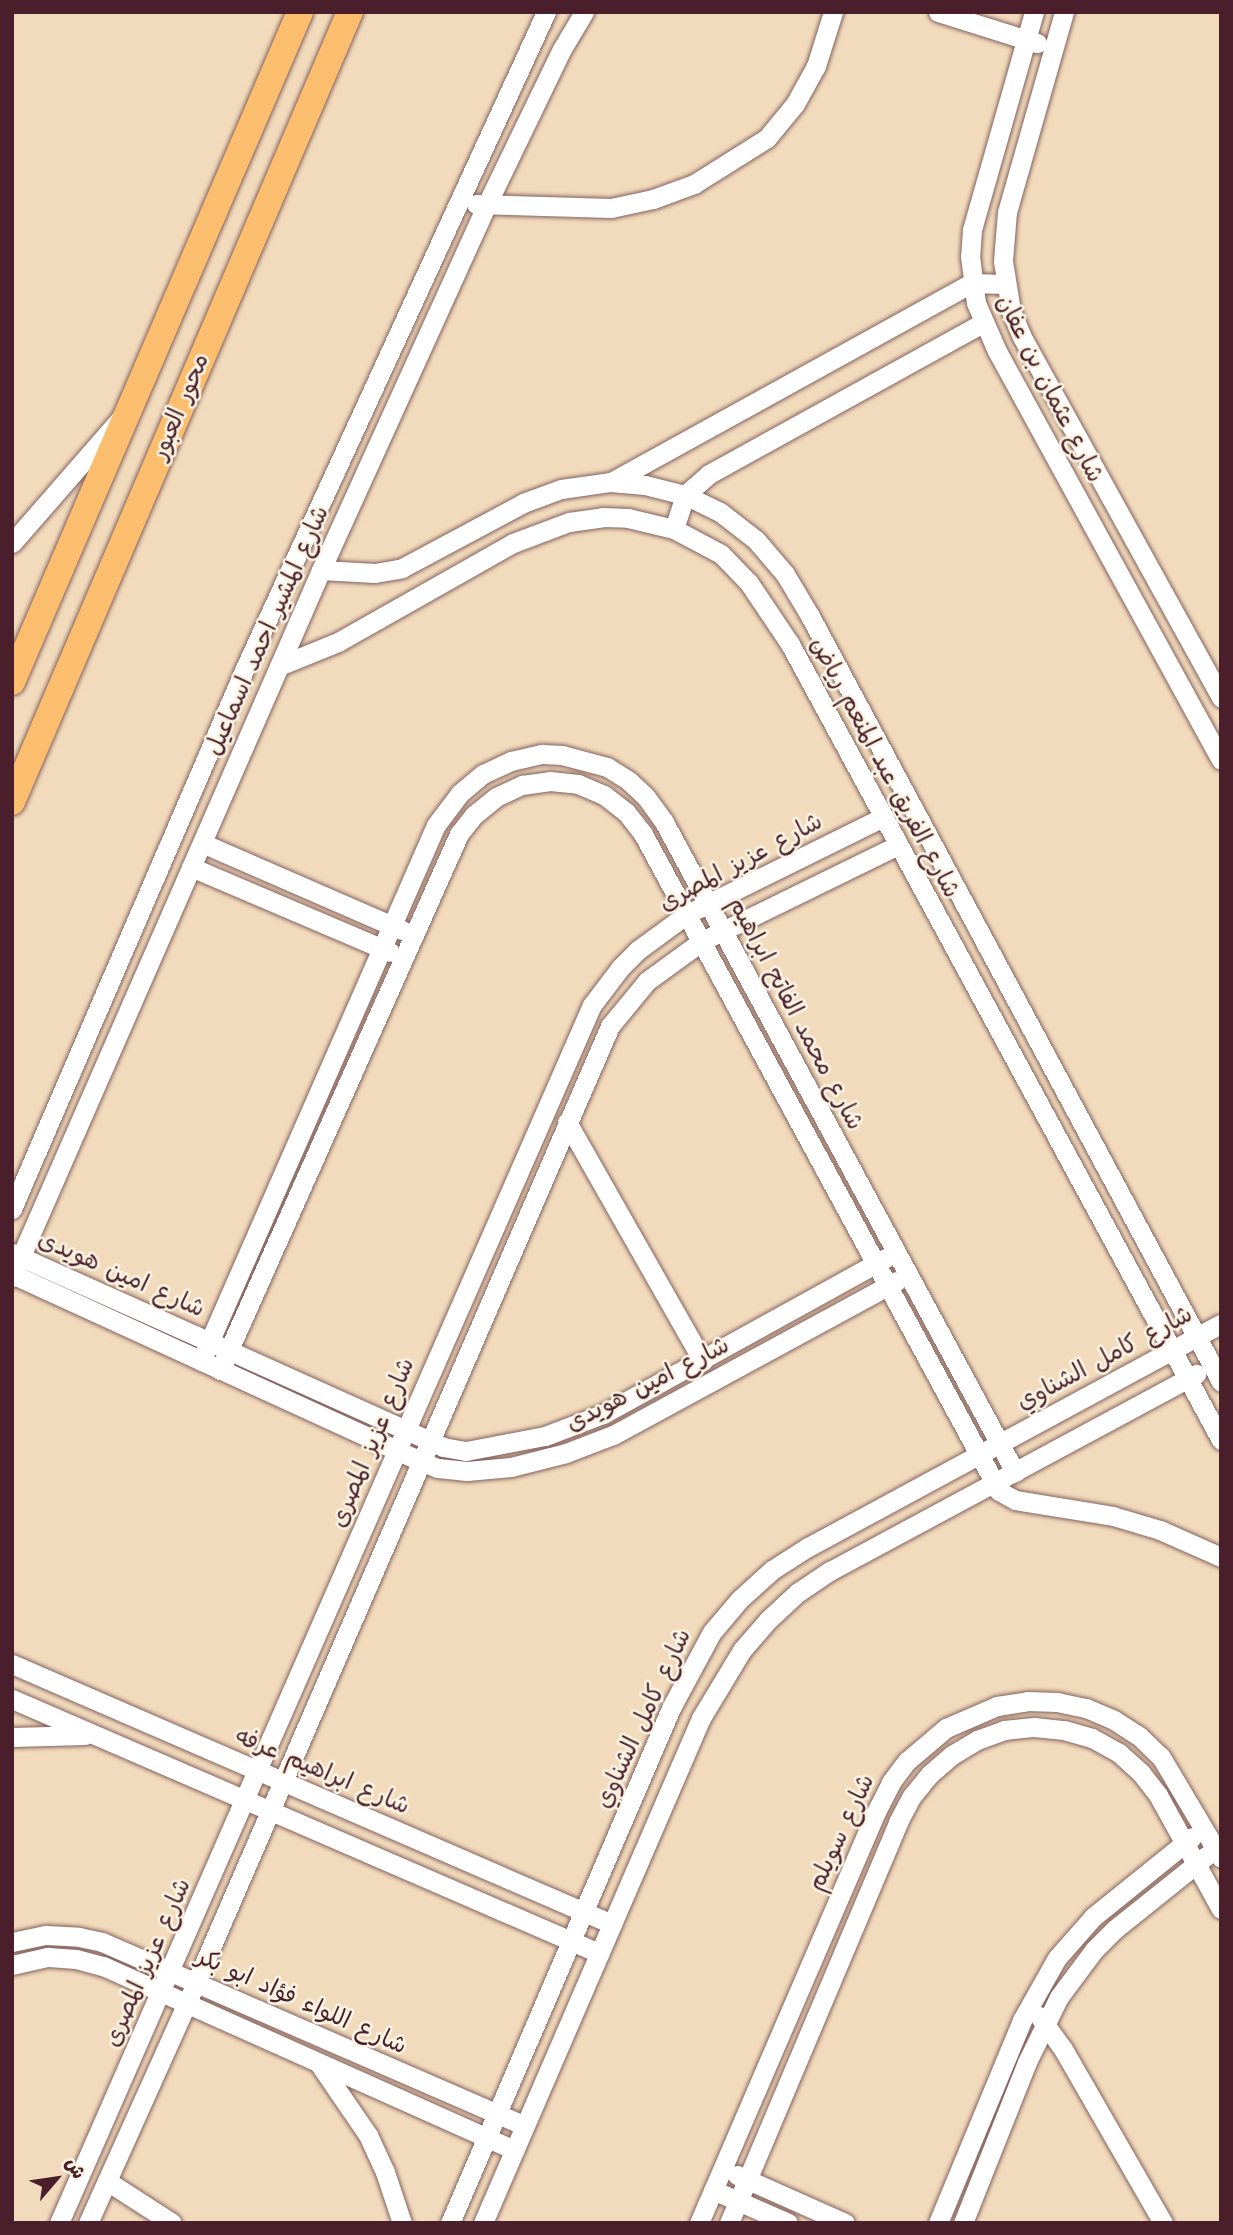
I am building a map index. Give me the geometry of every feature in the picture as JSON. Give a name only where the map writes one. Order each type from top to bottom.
[{"type":"highway","name":"محور العبور","points":[[12,682],[300,12]]},
{"type":"highway","name":"محور العبور","points":[[12,802],[351,12]]},
{"type":"street","name":"شارع المشير احمد اسماعيل","points":[[12,1209],[194,784],[546,12]]},
{"type":"street","name":"شارع المشير احمد اسماعيل","points":[[14,1267],[321,570],[487,204],[562,49],[584,12]]},
{"type":"street","points":[[457,204],[611,208],[653,199],[694,184],[767,138],[795,104],[816,66],[833,12]]},
{"type":"street","points":[[938,12],[1054,48]]},
{"type":"street","name":"شارع عثمان بن عفان","points":[[1034,12],[972,230],[972,283],[982,323],[1221,760]]},
{"type":"street","name":"شارع عثمان بن عفان","points":[[1064,12],[1007,212],[1004,284],[1022,337],[1221,698]]},
{"type":"street","points":[[610,482],[972,283],[1004,284]]},
{"type":"street","points":[[674,529],[685,495],[709,474],[982,323]]},
{"type":"street","points":[[12,542],[130,408]]},
{"type":"street","name":"شارع الفريق عبد المنعم رياض","points":[[321,570],[361,574],[402,568],[523,503],[561,489],[610,482],[645,485],[685,495],[720,512],[756,540],[785,574],[1196,1337],[1218,1369]]},
{"type":"street","points":[[561,489],[557,499],[559,510],[569,522]]},
{"type":"street","name":"شارع الفريق عبد المنعم رياض","points":[[279,666],[338,642],[513,543],[569,522],[628,518],[674,529],[721,554],[769,610],[1221,1440]]},
{"type":"street","name":"شارع محمد الفاتح ابراهيم","points":[[201,1361],[427,840],[446,809],[483,774],[511,761],[542,754],[583,758],[607,767],[629,782],[646,797],[664,822],[1015,1472]]},
{"type":"street","name":"شارع محمد الفاتح ابراهيم","points":[[220,1370],[447,856],[474,814],[496,797],[522,785],[550,781],[578,784],[595,791],[626,812],[643,834],[995,1482]]},
{"type":"street","name":"شارع عزيز المصرى","points":[[59,2223],[246,1800],[580,1027],[621,967],[648,942],[687,914],[883,817]]},
{"type":"street","points":[[202,843],[412,935]]},
{"type":"street","name":"شارع عزيز المصرى","points":[[88,2223],[187,2003],[597,1053],[627,1002],[647,981],[702,940],[898,845]]},
{"type":"street","points":[[191,867],[402,957]]},
{"type":"street","points":[[281,905],[291,882]]},
{"type":"street","points":[[567,1122],[703,1361]]},
{"type":"street","name":"شارع امين هويدى","points":[[14,1267],[210,1340],[431,1441],[455,1450],[478,1451],[545,1436],[603,1414],[896,1252]]},
{"type":"street","points":[[242,1266],[262,1275]]},
{"type":"street","name":"شارع امين هويدى","points":[[14,1267],[220,1370],[396,1451],[452,1470],[511,1467],[590,1445],[649,1417],[908,1275]]},
{"type":"street","name":"شارع كامل الشناوي","points":[[450,2223],[690,1669],[712,1632],[740,1599],[772,1570],[808,1547],[1221,1324]]},
{"type":"street","name":"شارع كامل الشناوي","points":[[483,2223],[701,1718],[719,1683],[750,1640],[797,1593],[830,1571],[1187,1379],[1218,1369]]},
{"type":"street","points":[[320,1416],[330,1394]]},
{"type":"street","points":[[995,1482],[1006,1498],[1112,1516],[1160,1530],[1221,1557]]},
{"type":"street","name":"شارع ابراهيم عرفه","points":[[12,1664],[612,1924]]},
{"type":"street","points":[[12,1699],[600,1953]]},
{"type":"street","name":"شارع سويلم","points":[[698,2223],[886,1792],[907,1761],[946,1728],[998,1706],[1057,1702],[1086,1708],[1122,1725],[1161,1757],[1218,1854]]},
{"type":"street","name":"شارع سويلم","points":[[729,2223],[898,1822],[912,1796],[930,1774],[952,1755],[977,1740],[1004,1730],[1034,1727],[1064,1730],[1093,1738],[1119,1753],[1141,1773],[1158,1795],[1221,1909]]},
{"type":"street","points":[[12,1737],[96,1735]]},
{"type":"street","points":[[938,2223],[1028,2006],[1074,1937],[1114,1899],[1204,1828]]},
{"type":"street","points":[[963,2223],[1045,2023],[1065,1989],[1094,1950],[1137,1910],[1196,1864],[1218,1854]]},
{"type":"street","name":"شارع اللواء فؤاد ابو بكر","points":[[12,1942],[46,1936],[79,1937],[102,1942],[525,2126]]},
{"type":"street","name":"شارع اللواء فؤاد ابو بكر","points":[[12,1965],[48,1957],[76,1959],[103,1966],[515,2150]]},
{"type":"street","points":[[1028,2006],[1045,2023],[1163,2223]]},
{"type":"street","points":[[317,2062],[350,2105],[368,2135],[385,2172],[402,2223]]},
{"type":"street","points":[[722,2169],[845,2223]]},
{"type":"street","points":[[107,2181],[172,2223]]},
{"type":"street","points":[[713,2190],[788,2223]]}]
